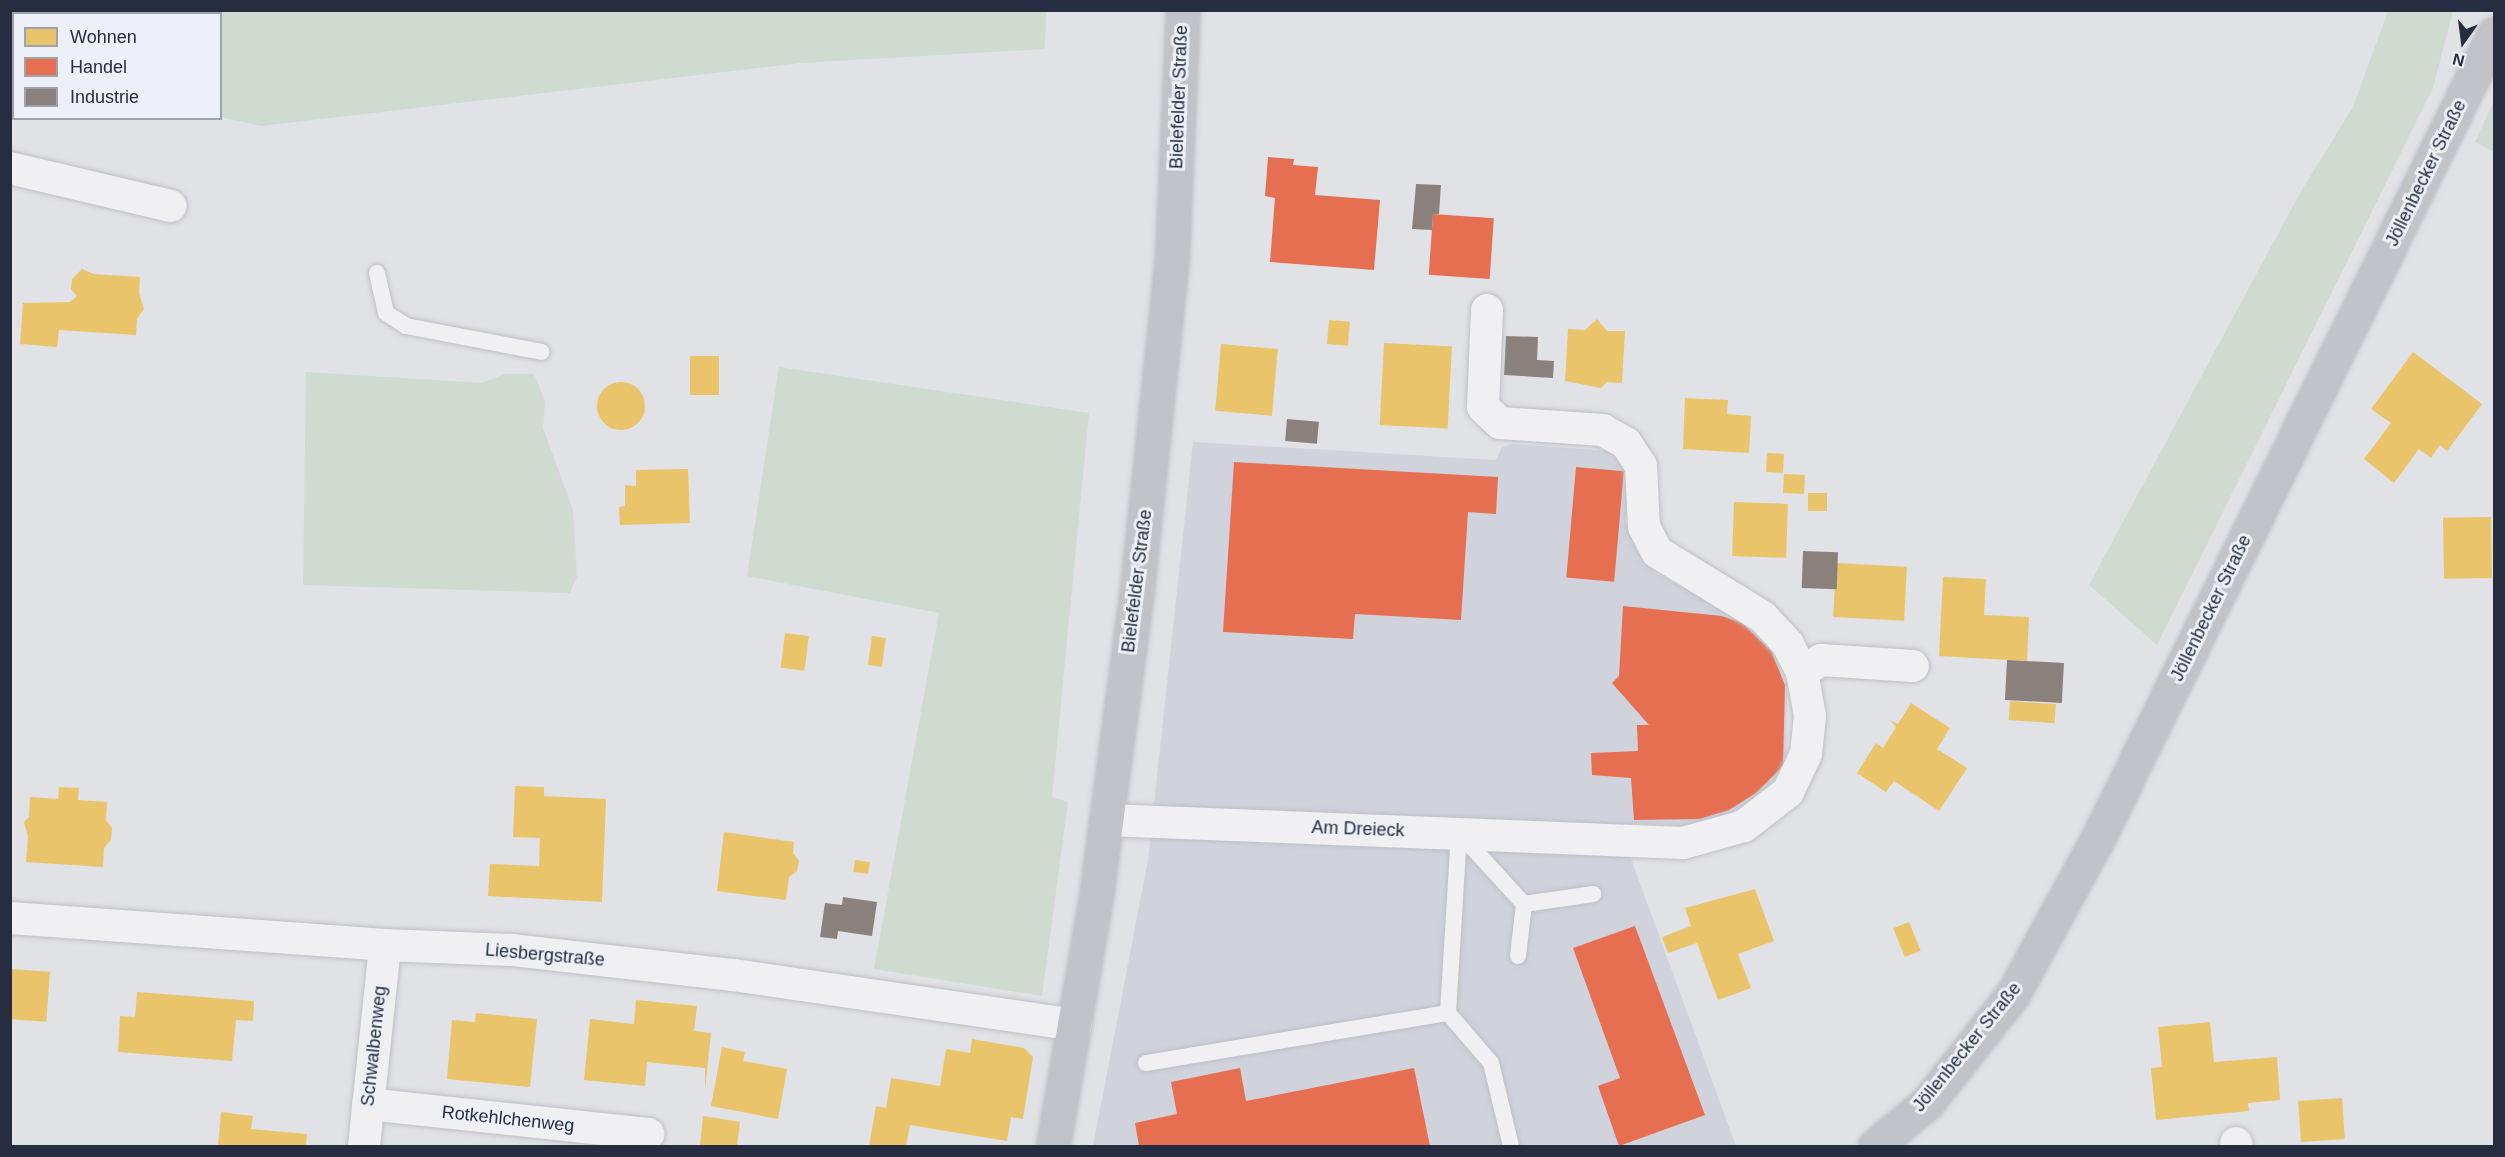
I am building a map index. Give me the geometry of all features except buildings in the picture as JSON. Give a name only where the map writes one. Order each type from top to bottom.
[{"type":"main road","name":"Bielefelder Straße","points":[[1053,1146],[1076,1025],[1108,820],[1162,365],[1172,257],[1183,10]]},
{"type":"main road","name":"Jöllenbecker Straße","points":[[1875,1146],[1926,1103],[2013,994],[2099,836],[2494,34]]},
{"type":"street","points":[[10,168],[171,206]]},
{"type":"street","name":"Am Dreieck","points":[[1108,820],[1683,843],[1744,826],[1788,792],[1806,754],[1810,716],[1802,672],[1788,644],[1763,616],[1657,552],[1644,527],[1641,466],[1626,443],[1603,430],[1500,423],[1484,407],[1487,310]]},
{"type":"street","points":[[1802,672],[1821,660],[1913,666]]},
{"type":"street","name":"Liesbergstraße","points":[[10,918],[385,945],[512,950],[722,973],[1076,1025]]},
{"type":"street","name":"Schwalbenweg","points":[[364,1146],[385,945]]},
{"type":"street","name":"Rotkehlchenweg","points":[[368,1104],[648,1134]]},
{"type":"lane","points":[[376,273],[386,313],[406,326],[542,352]]},
{"type":"lane","points":[[1459,833],[1524,904],[1518,956]]},
{"type":"lane","points":[[1459,833],[1448,1013],[1491,1064],[1511,1146]]},
{"type":"lane","points":[[1524,904],[1593,894]]},
{"type":"lane","points":[[1146,1063],[1448,1013]]},
{"type":"shaded area","points":[[11,11],[1046,11],[1045,49],[801,63],[261,126],[222,117],[222,12],[12,12],[11,66]]},
{"type":"shaded area","points":[[2388,11],[2453,11],[2433,88],[2157,645],[2089,585],[2300,193],[2353,107]]},
{"type":"shaded area","points":[[2494,101],[2494,152],[2475,142]]},
{"type":"shaded area","points":[[779,367],[1089,413],[1052,797],[1068,802],[1042,996],[874,969],[939,613],[747,576]]},
{"type":"shaded area","points":[[306,372],[482,383],[506,374],[534,374],[545,401],[543,428],[573,510],[577,577],[570,593],[303,585]]},
{"type":"shaded area","points":[[1193,442],[1496,460],[1502,447],[1513,444],[1609,451],[1626,470],[1630,482],[1625,521],[1635,548],[1655,573],[1740,618],[1772,647],[1787,685],[1786,767],[1759,796],[1729,814],[1683,826],[1633,823],[1629,853],[1736,1146],[1093,1146],[1148,860]]}]
